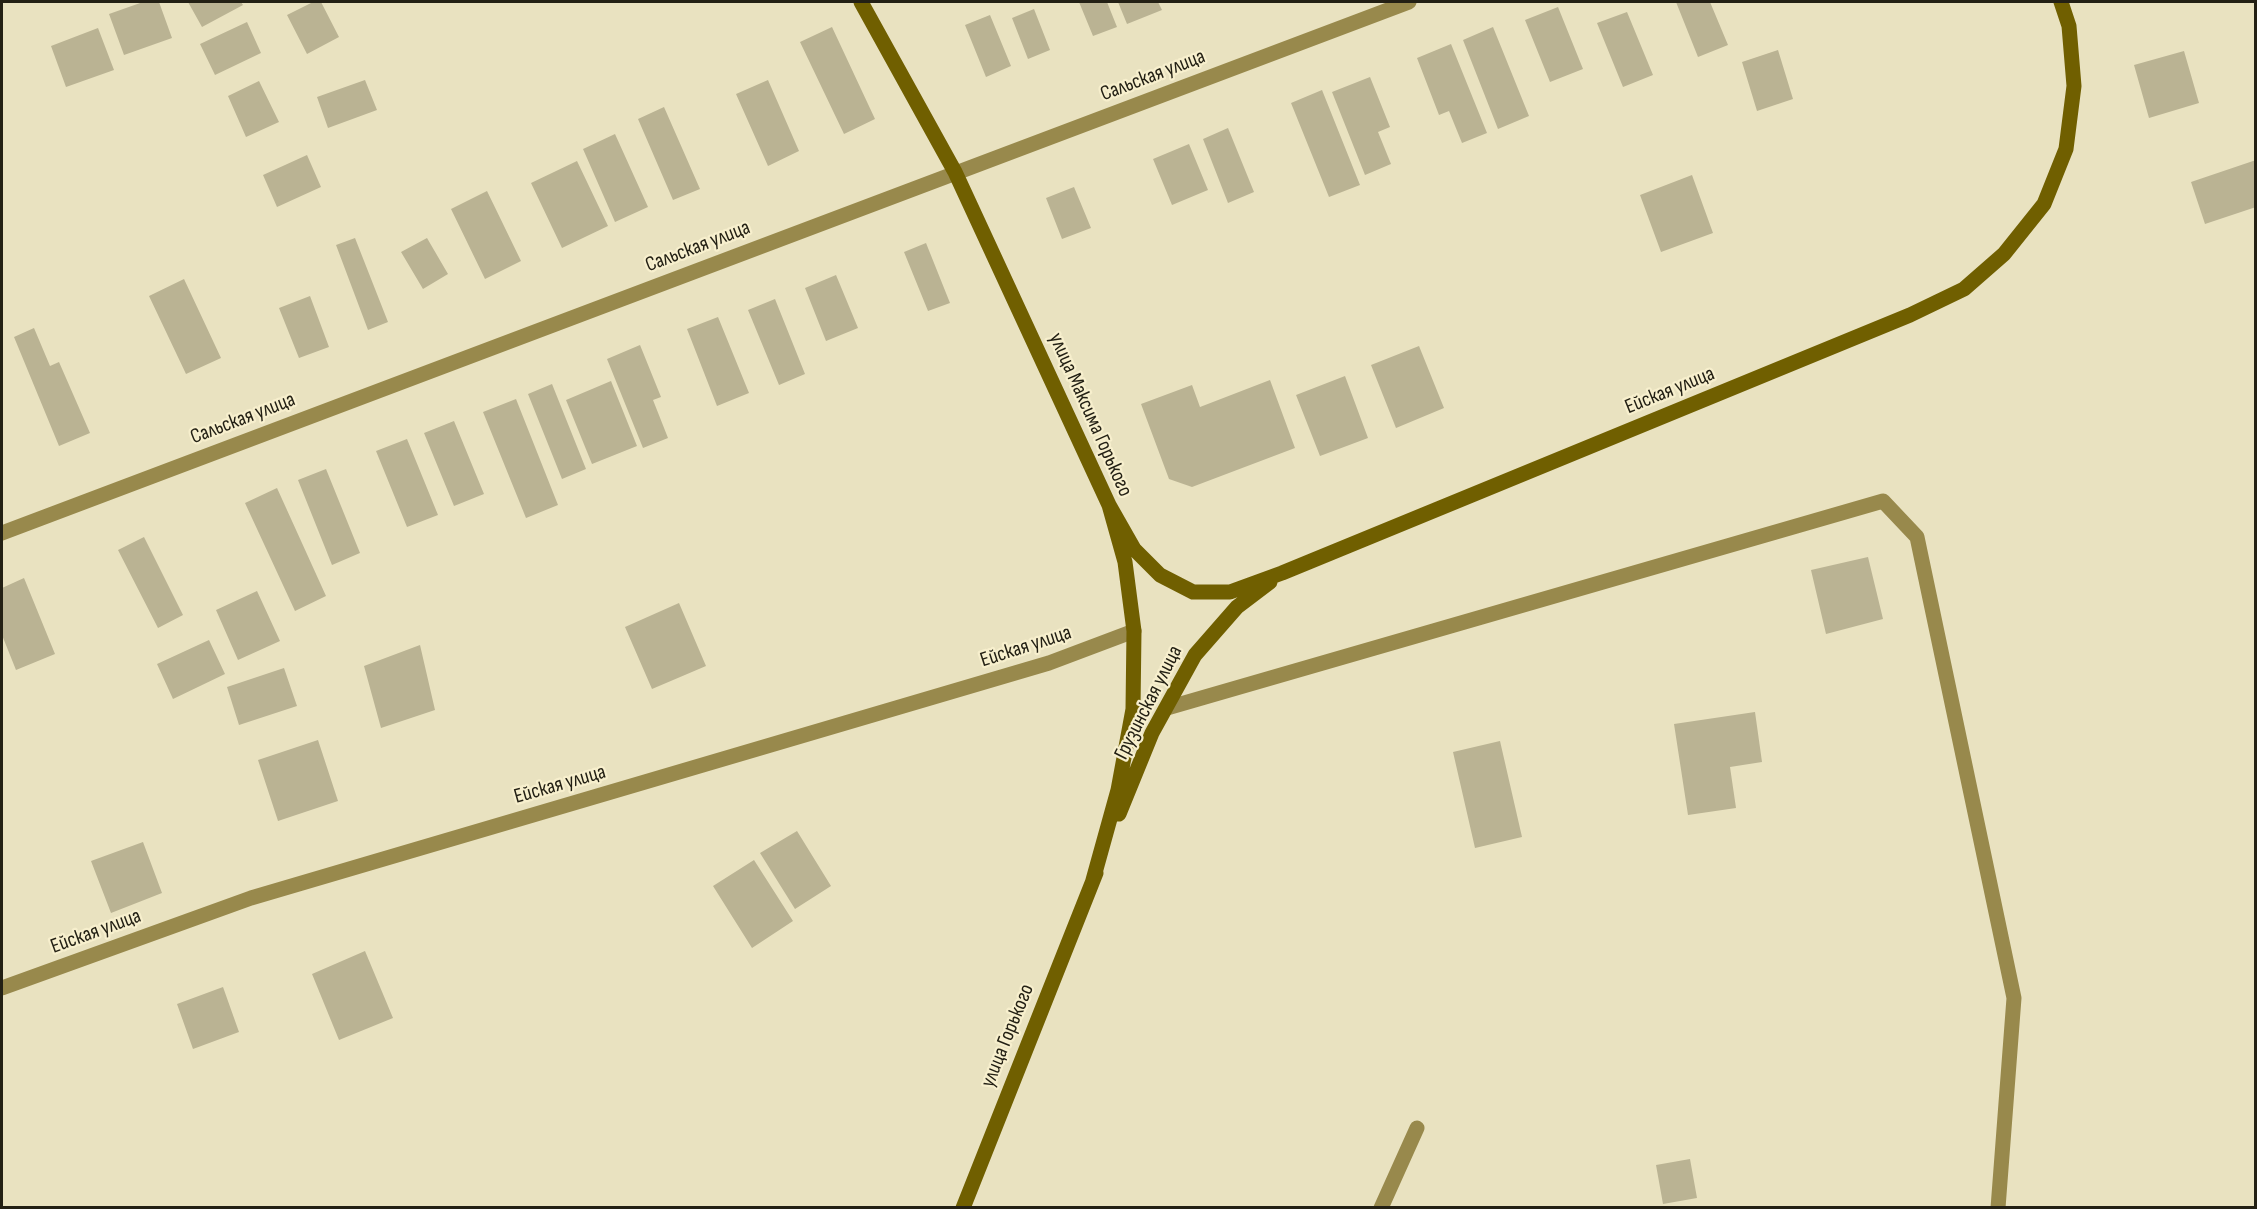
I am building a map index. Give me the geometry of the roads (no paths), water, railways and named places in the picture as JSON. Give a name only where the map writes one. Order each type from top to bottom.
[{"type":"main road","name":"улица Максима Горького","points":[[861,2],[955,172],[1109,505],[1125,562],[1134,632],[1133,710],[1118,790],[1093,880]]},
{"type":"main road","name":"Ейская улица","points":[[1282,573],[1910,315],[1964,289],[2004,254],[2044,204],[2066,149],[2074,86],[2069,26],[2061,2]]},
{"type":"main road","points":[[1109,505],[1134,549],[1160,575],[1193,591],[1230,592],[1282,573]]},
{"type":"main road","name":"Грузинская улица","points":[[1093,880],[1152,733],[1195,656],[1237,607],[1282,573]]},
{"type":"main road","name":"улица Горького","points":[[963,1208],[1093,880]]},
{"type":"street","name":"Сальская улица","points":[[2,533],[1409,2]]},
{"type":"street","points":[[1167,708],[1883,501],[1917,537],[2014,998],[1998,1208]]},
{"type":"street","name":"Ейская улица","points":[[2,988],[251,898],[1049,663],[1134,632]]},
{"type":"street","points":[[1381,1208],[1417,1128]]}]
